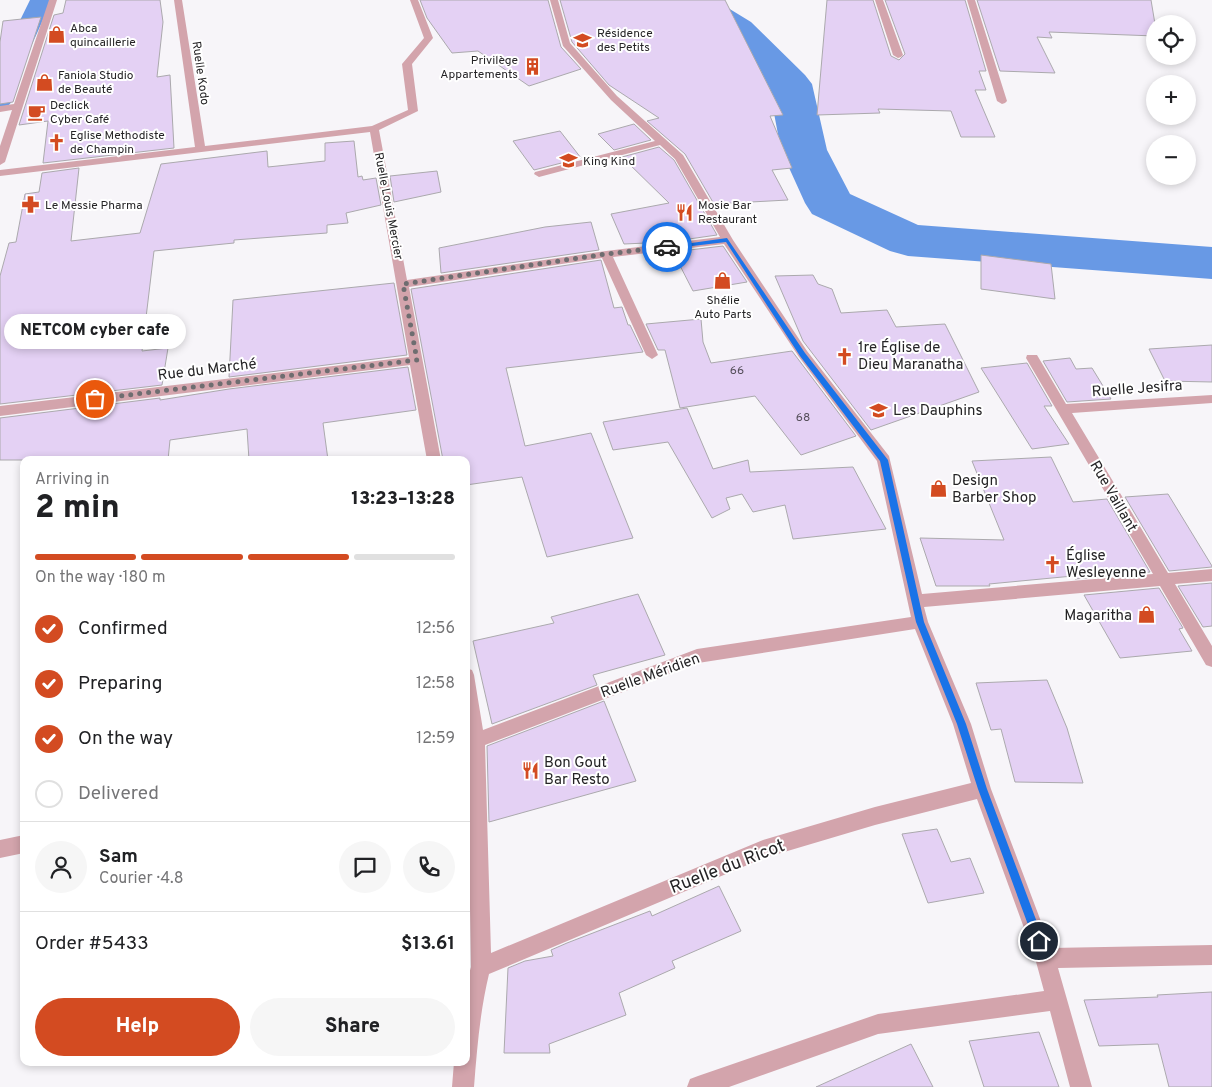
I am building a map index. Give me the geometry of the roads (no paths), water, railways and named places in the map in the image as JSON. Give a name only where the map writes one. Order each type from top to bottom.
[{"type":"street","points":[[0,162],[53,0]]},
{"type":"street","name":"Ruelle Kodo","points":[[178,0],[200,149]]},
{"type":"street","points":[[0,173],[374,129],[413,111],[408,64],[429,38],[414,0]]},
{"type":"street","points":[[554,0],[566,44],[614,98],[679,157],[727,240],[803,354],[884,460],[920,622],[962,724],[982,789],[1045,958],[1081,1087]]},
{"type":"street","points":[[879,0],[898,55]]},
{"type":"street","points":[[971,0],[1002,101]]},
{"type":"street","points":[[0,109],[17,107]]},
{"type":"street","name":"Ruelle Louis Mercier","points":[[374,129],[433,456]]},
{"type":"street","points":[[539,174],[662,142]]},
{"type":"street","points":[[403,284],[606,254],[727,240]]},
{"type":"street","points":[[606,254],[652,355]]},
{"type":"street","name":"Rue Vaillant","points":[[1032,358],[1163,581],[1212,660]]},
{"type":"street","name":"Rue du Marché","points":[[0,411],[417,360]]},
{"type":"street","name":"Ruelle Jesifra","points":[[1063,409],[1212,399]]},
{"type":"street","points":[[916,602],[1163,581],[1212,575]]},
{"type":"street","name":"Ruelle Méridien","points":[[471,743],[697,656],[920,622]]},
{"type":"street","points":[[470,729],[481,967],[470,1015]]},
{"type":"street","name":"Ruelle du Ricot","points":[[481,967],[763,849],[875,816],[982,789]]},
{"type":"street","points":[[0,849],[20,845]]},
{"type":"street","points":[[1045,958],[1212,955]]},
{"type":"street","points":[[698,1087],[878,1024],[1056,1000]]},
{"type":"street","points":[[463,1087],[465,1066]]},
{"type":"waterway","points":[[0,100],[12,62],[41,0]]},
{"type":"waterway","points":[[689,0],[737,31],[790,84],[804,150],[830,203],[908,240],[1212,263]]},
{"type":"place","name":"Abca quincaillerie","points":[[56,35]]},
{"type":"place","name":"Résidence des Petits","points":[[583,40]]},
{"type":"place","name":"Privilège Appartements","points":[[532,67]]},
{"type":"place","name":"Faniola Studio de Beauté","points":[[44,82]]},
{"type":"place","name":"Declick Cyber Café","points":[[36,112]]},
{"type":"place","name":"Eglise Methodiste de Champin","points":[[56,142]]},
{"type":"place","name":"King Kind","points":[[569,161]]},
{"type":"place","name":"Le Messie Pharma","points":[[31,205]]},
{"type":"place","name":"Mosie Bar Restaurant","points":[[684,212]]},
{"type":"place","name":"Shélie Auto Parts","points":[[723,281]]},
{"type":"place","name":"1re Église de Dieu Maranatha","points":[[844,356]]},
{"type":"place","name":"NETCOM cyber cafe","points":[[95,399]]},
{"type":"place","name":"Les Dauphins","points":[[879,410]]},
{"type":"place","name":"Design Barber Shop","points":[[938,489]]},
{"type":"place","name":"Église Wesleyenne","points":[[1052,564]]},
{"type":"place","name":"Magaritha","points":[[1146,615]]},
{"type":"place","name":"Bon Gout Bar Resto","points":[[530,771]]}]
